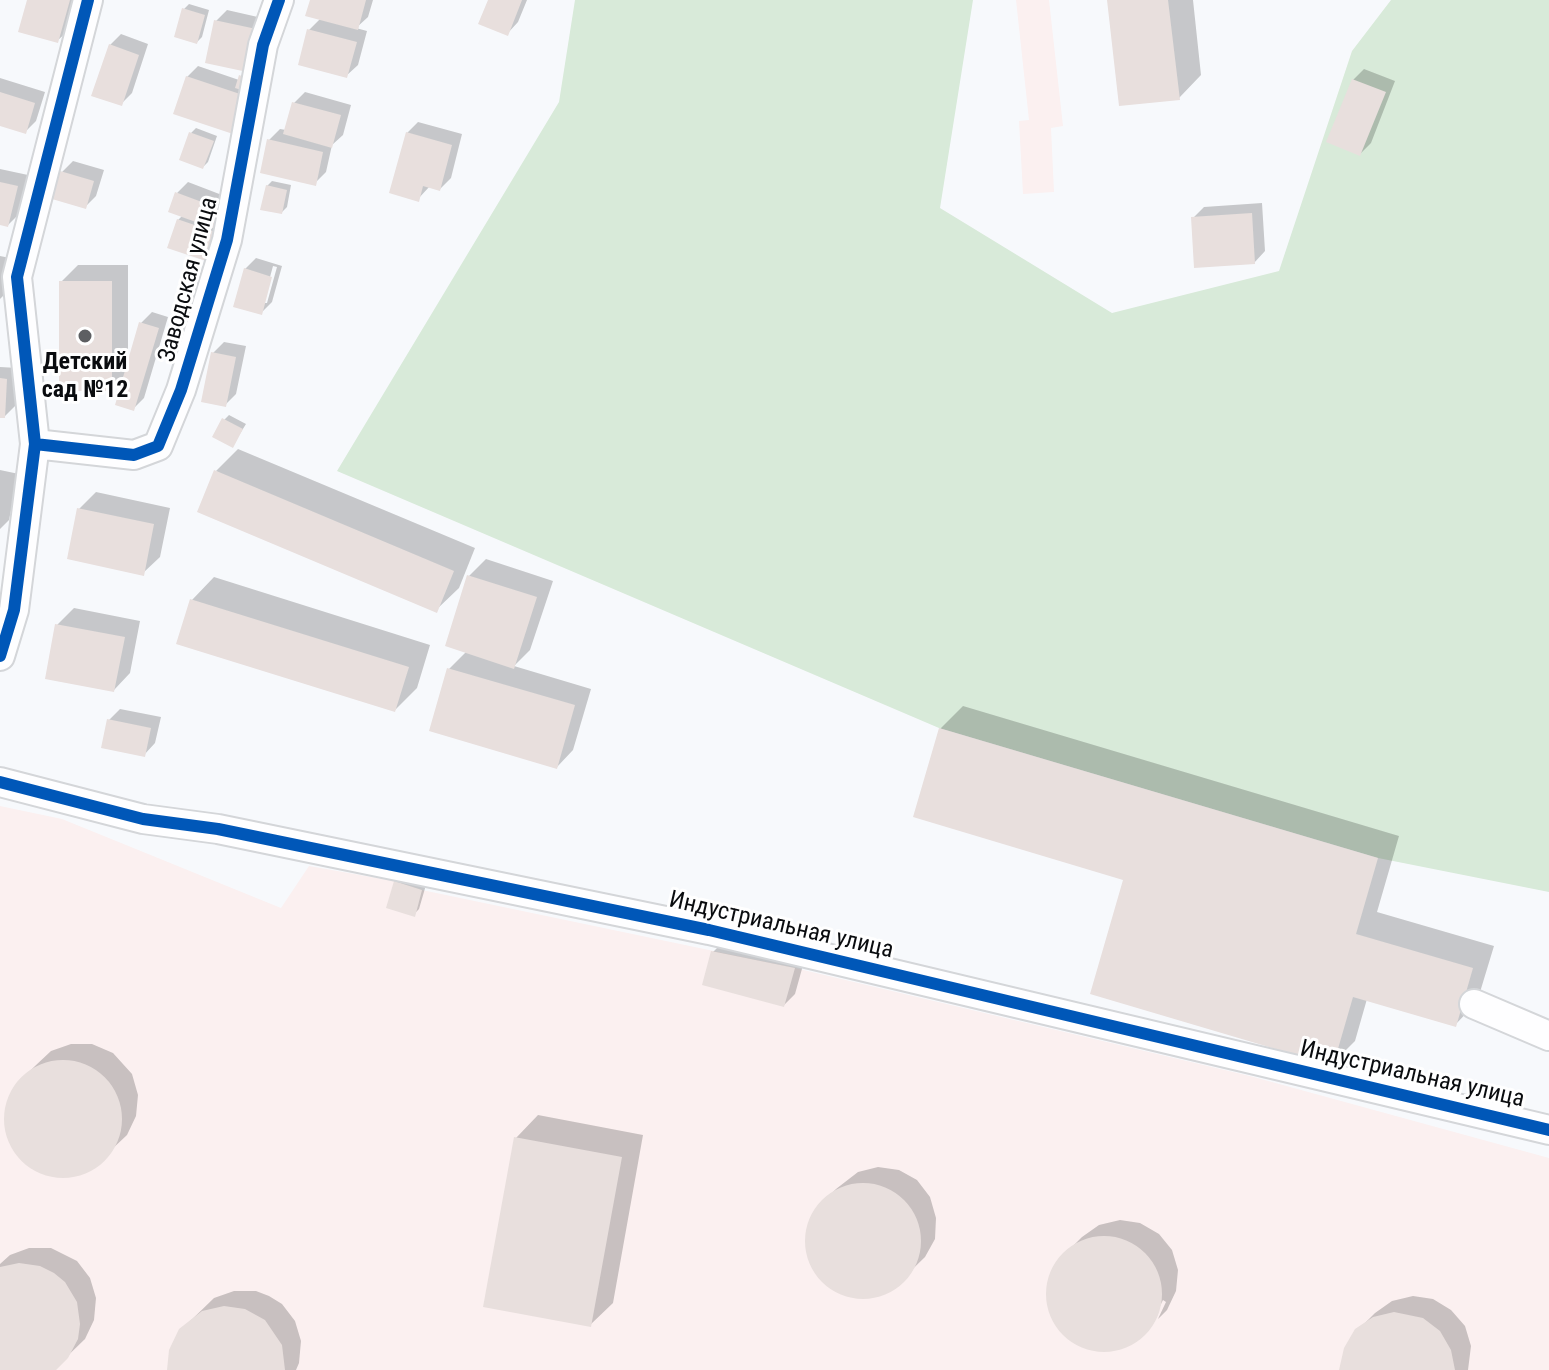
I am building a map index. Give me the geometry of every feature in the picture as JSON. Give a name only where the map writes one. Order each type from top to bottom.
[{"type":"street","points":[[0,656],[14,610],[35,444],[17,277],[88,0]]},
{"type":"street","name":"Заводская улица","points":[[35,444],[134,455],[158,446],[181,390],[227,240],[263,45],[279,0]]},
{"type":"street","name":"Индустриальная улица","points":[[0,782],[143,819],[218,829],[709,930],[1549,1130]]},
{"type":"street","points":[[1474,1004],[1549,1036]]},
{"type":"shaded area","points":[[1016,0],[1049,0],[1063,126],[1051,128],[1054,192],[1023,194],[1019,121],[1029,120]]},
{"type":"shaded area","points":[[0,806],[62,819],[281,908],[309,866],[394,881],[422,890],[795,968],[1250,1076],[1549,1158],[1549,1370],[0,1370]]},
{"type":"green space","points":[[575,0],[973,0],[940,208],[1112,313],[1279,271],[1352,51],[1391,0],[1549,0],[1549,892],[1378,858],[939,728],[337,471],[559,102]]},
{"type":"building","points":[[27,0],[70,0],[58,43],[18,32]]},
{"type":"building","points":[[310,0],[366,0],[358,30],[305,16]]},
{"type":"building","points":[[488,0],[522,0],[508,36],[478,24]]},
{"type":"building","points":[[1107,0],[1168,0],[1180,100],[1119,106]]},
{"type":"building","points":[[182,8],[205,15],[197,44],[174,37]]},
{"type":"building","points":[[214,20],[261,30],[252,73],[205,63]]},
{"type":"building","points":[[307,29],[357,42],[347,78],[298,65]]},
{"type":"building","points":[[109,44],[139,55],[122,106],[91,96]]},
{"type":"building","points":[[239,75],[252,80],[248,92],[235,88]]},
{"type":"building","points":[[186,76],[246,96],[233,134],[173,114]]},
{"type":"building","points":[[1352,79],[1386,92],[1360,156],[1326,142]]},
{"type":"building","points":[[0,92],[35,103],[26,134],[0,126]]},
{"type":"building","points":[[292,102],[341,115],[332,148],[283,134]]},
{"type":"building","points":[[189,132],[214,141],[203,169],[179,160]]},
{"type":"building","points":[[406,132],[452,145],[440,191],[423,186],[419,202],[389,193]]},
{"type":"building","points":[[267,139],[323,152],[316,186],[260,173]]},
{"type":"building","points":[[60,171],[94,181],[86,209],[52,199]]},
{"type":"building","points":[[0,182],[18,186],[8,227],[0,225]]},
{"type":"building","points":[[266,185],[287,190],[282,214],[260,210]]},
{"type":"building","points":[[175,192],[226,211],[218,230],[168,212]]},
{"type":"building","points":[[1252,213],[1255,264],[1194,268],[1191,217]]},
{"type":"building","points":[[177,219],[218,233],[209,262],[167,248]]},
{"type":"building","points":[[244,268],[272,277],[262,315],[233,307]]},
{"type":"building","name":"Детский сад №12","points":[[59,281],[112,281],[112,391],[59,391]]},
{"type":"building","points":[[139,322],[159,328],[134,411],[115,405]]},
{"type":"building","points":[[211,352],[236,357],[226,407],[201,402]]},
{"type":"building","points":[[0,378],[7,379],[5,418],[0,418]]},
{"type":"building","points":[[222,418],[243,429],[233,448],[212,437]]},
{"type":"building","points":[[214,470],[454,571],[437,613],[197,512]]},
{"type":"building","points":[[77,508],[154,524],[144,576],[67,559]]},
{"type":"building","points":[[467,575],[537,597],[514,669],[445,646]]},
{"type":"building","points":[[190,599],[409,667],[395,712],[176,644]]},
{"type":"building","points":[[55,624],[125,637],[114,692],[45,679]]},
{"type":"building","points":[[447,668],[575,705],[557,769],[429,731]]},
{"type":"building","points":[[107,719],[151,728],[145,757],[101,748]]},
{"type":"building","points":[[939,728],[1378,858],[1356,934],[1473,968],[1456,1027],[1353,997],[1333,1066],[1090,994],[1123,880],[913,817]]},
{"type":"building","points":[[394,881],[422,890],[415,917],[386,908]]},
{"type":"building","points":[[711,951],[795,968],[784,1007],[702,985]]},
{"type":"building","points":[[63,1060],[86,1064],[105,1077],[118,1096],[122,1119],[118,1142],[105,1161],[86,1174],[63,1178],[40,1174],[21,1161],[8,1142],[4,1119],[8,1096],[21,1077],[40,1064]]},
{"type":"building","points":[[514,1137],[622,1157],[591,1327],[483,1307]]},
{"type":"building","points":[[863,1183],[885,1187],[904,1200],[917,1219],[921,1241],[917,1263],[904,1282],[885,1295],[863,1299],[841,1295],[822,1282],[809,1263],[805,1241],[809,1219],[822,1200],[841,1187]]},
{"type":"building","points":[[1104,1236],[1126,1240],[1145,1253],[1158,1272],[1162,1294],[1158,1316],[1145,1335],[1126,1348],[1104,1352],[1082,1348],[1063,1335],[1050,1316],[1046,1294],[1050,1272],[1063,1253],[1082,1240]]},
{"type":"building","points":[[19,1263],[40,1266],[54,1273],[65,1282],[77,1302],[80,1324],[78,1339],[68,1358],[56,1370],[0,1370],[0,1267]]},
{"type":"building","points":[[224,1306],[245,1309],[265,1320],[282,1345],[285,1370],[167,1370],[169,1350],[179,1329],[202,1311]]},
{"type":"building","points":[[1394,1312],[1423,1318],[1440,1331],[1451,1350],[1455,1370],[1339,1370],[1344,1348],[1355,1329],[1373,1317]]},
{"type":"cycle path","points":[[0,656],[14,610],[35,444],[17,277],[88,0]]},
{"type":"cycle path","points":[[35,444],[134,455],[158,446],[181,390],[227,240],[263,45],[279,0]]},
{"type":"cycle path","points":[[0,782],[143,819],[218,829],[709,930],[1549,1130]]},
{"type":"place","name":"Детский сад №12","points":[[85,336]]}]
